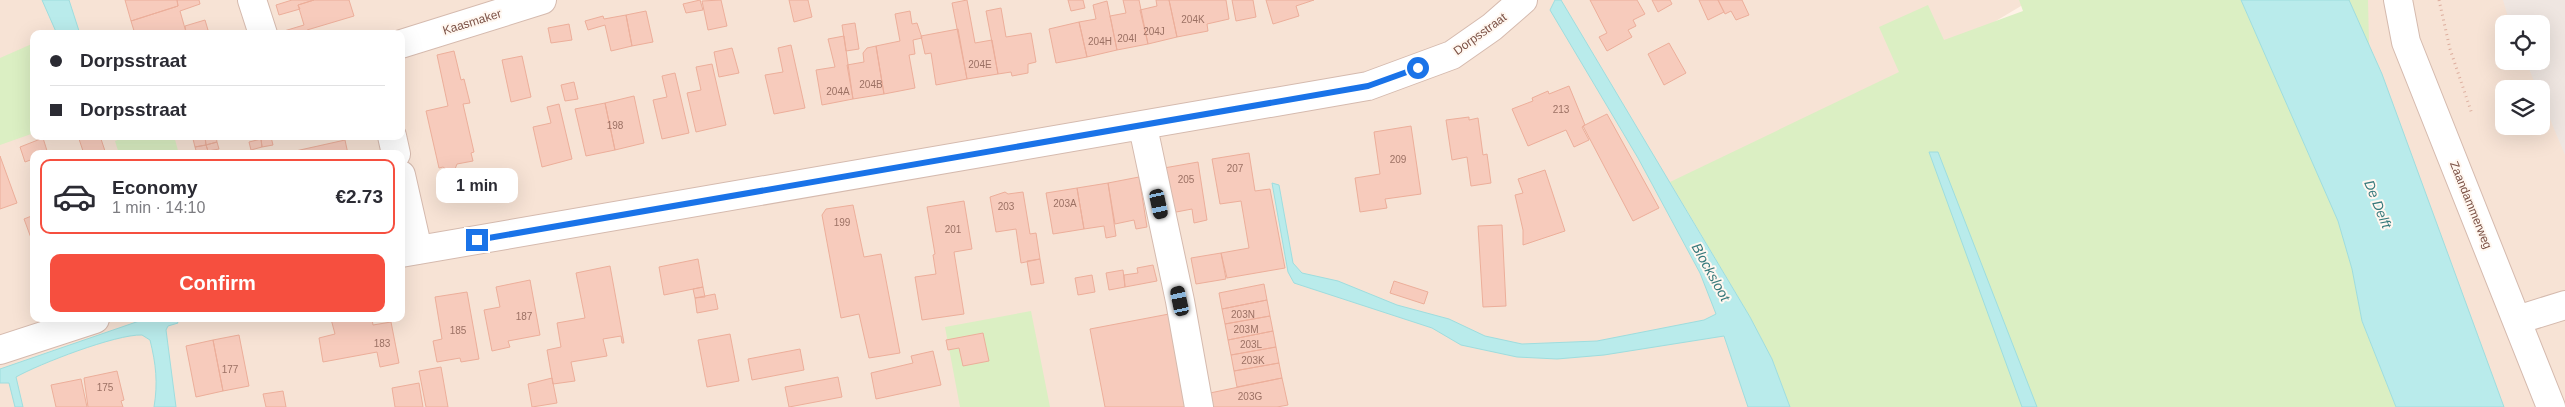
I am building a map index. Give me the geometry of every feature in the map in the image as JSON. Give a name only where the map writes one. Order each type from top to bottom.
[{"type":"street","points":[[252,0],[262,30]]},
{"type":"street","name":"Kaasmaker","points":[[405,43],[542,0]]},
{"type":"street","name":"Dorpsstraat","points":[[410,251],[1368,86],[1452,55],[1492,27],[1523,0]]},
{"type":"street","name":"Zaandammerweg","points":[[2398,0],[2406,42],[2551,407]]},
{"type":"street","points":[[1143,126],[1180,301],[1199,407]]},
{"type":"street","points":[[405,209],[410,251]]},
{"type":"street","points":[[2517,320],[2565,306]]},
{"type":"street","points":[[0,350],[86,322]]},
{"type":"shaded area","points":[[0,0],[2031,0],[1675,213],[1759,407],[0,407]]},
{"type":"shaded area","points":[[2252,0],[2565,0],[2565,407],[2405,407]]},
{"type":"shaded area","points":[[2503,0],[2565,0],[2565,155],[2550,119],[2550,80],[2533,80],[2530,70],[2550,70],[2550,15],[2507,15]]},
{"type":"green space","points":[[2019,0],[2241,0],[2338,221],[2352,269],[2362,321],[2396,407],[1790,407],[1772,359],[1750,317],[1670,182],[1899,72],[1879,27],[1928,5],[1944,40],[2023,11]]},
{"type":"green space","points":[[2349,0],[2368,0],[2369,45]]},
{"type":"green space","points":[[30,45],[30,134],[0,145],[0,58]]},
{"type":"green space","points":[[175,140],[178,150],[118,150],[115,141]]},
{"type":"green space","points":[[1031,311],[1050,407],[960,407],[945,327]]},
{"type":"water","points":[[42,0],[69,0],[79,30],[55,30]]},
{"type":"water","name":"Blocksloot","points":[[1555,0],[1561,0],[1750,317],[1772,359],[1790,407],[1748,407],[1724,336],[1604,355],[1557,359],[1517,357],[1461,345],[1432,328],[1294,283],[1288,272],[1272,183],[1279,185],[1293,263],[1302,273],[1338,281],[1397,305],[1449,319],[1485,336],[1522,344],[1597,341],[1704,320],[1716,314],[1700,273],[1638,158],[1550,10]]},
{"type":"water","name":"De Delft","points":[[2241,0],[2349,0],[2382,74],[2504,407],[2396,407],[2362,321],[2352,269],[2338,221]]},
{"type":"water","points":[[1929,152],[1938,152],[2037,407],[2022,407]]},
{"type":"water","points":[[136,322],[178,323],[168,326],[166,330],[176,407],[154,407],[156,373],[154,357],[150,340],[142,335],[97,344],[16,377],[23,407],[15,407],[9,383],[0,383],[0,369]]},
{"type":"building","points":[[125,0],[177,0],[178,6],[131,21]]},
{"type":"building","points":[[177,0],[199,0],[200,4],[180,11],[185,30],[134,30],[131,21],[178,6]]},
{"type":"building","points":[[292,0],[314,0],[298,5],[300,9],[279,15],[276,5]]},
{"type":"building","points":[[314,0],[349,0],[354,16],[307,30],[287,30],[304,25],[298,5]]},
{"type":"building","points":[[700,0],[703,10],[686,13],[683,4]]},
{"type":"building","points":[[721,0],[727,26],[708,30],[702,1]]},
{"type":"building","points":[[789,0],[808,0],[812,17],[794,22]]},
{"type":"building","points":[[967,0],[975,43],[992,40],[998,74],[967,79],[952,3]]},
{"type":"building","points":[[1068,0],[1083,0],[1085,8],[1071,11]]},
{"type":"building","points":[[1123,0],[1139,0],[1148,44],[1117,50],[1110,16],[1126,13]]},
{"type":"building","points":[[1156,0],[1169,0],[1177,37],[1148,44],[1140,10],[1157,6]]},
{"type":"building","points":[[1169,0],[1226,0],[1229,19],[1207,24],[1208,31],[1177,37]]},
{"type":"building","points":[[1232,0],[1253,0],[1256,17],[1236,21]]},
{"type":"building","points":[[1266,0],[1314,0],[1296,6],[1299,16],[1273,24]]},
{"type":"building","points":[[1590,0],[1637,0],[1645,14],[1633,20],[1636,26],[1628,30],[1632,37],[1607,51],[1599,37],[1607,33]]},
{"type":"building","points":[[1652,0],[1670,0],[1672,4],[1658,12]]},
{"type":"building","points":[[1699,0],[1718,0],[1724,12],[1708,20]]},
{"type":"building","points":[[1718,0],[1742,0],[1749,15],[1736,20],[1731,11],[1725,14]]},
{"type":"building","points":[[1107,1],[1117,50],[1087,57],[1079,22],[1096,19],[1093,5]]},
{"type":"building","points":[[1001,8],[1006,37],[1031,33],[1036,62],[1028,64],[1028,73],[1012,76],[1011,72],[998,74],[986,11]]},
{"type":"building","points":[[646,11],[653,42],[632,46],[626,15]]},
{"type":"building","points":[[910,11],[912,24],[917,23],[922,38],[913,40],[915,54],[909,55],[915,88],[884,94],[876,46],[900,41],[895,14]]},
{"type":"building","points":[[626,15],[632,46],[611,51],[605,25],[588,30],[585,21],[603,16],[604,19]]},
{"type":"building","points":[[205,20],[208,30],[186,30],[185,26]]},
{"type":"building","points":[[1079,22],[1087,57],[1056,63],[1049,29]]},
{"type":"building","points":[[855,23],[859,49],[846,51],[842,25]]},
{"type":"building","points":[[569,24],[572,40],[551,43],[548,28]]},
{"type":"building","points":[[958,29],[967,79],[936,85],[931,53],[925,54],[921,36]]},
{"type":"building","points":[[844,36],[853,99],[822,105],[816,70],[835,67],[828,39]]},
{"type":"building","points":[[1669,43],[1686,73],[1664,85],[1648,54]]},
{"type":"building","points":[[791,45],[805,108],[774,114],[765,75],[783,72],[778,48]]},
{"type":"building","points":[[876,46],[884,94],[853,99],[847,65],[864,62],[863,53],[867,48]]},
{"type":"building","points":[[732,48],[739,73],[719,77],[714,52]]},
{"type":"building","points":[[454,51],[461,80],[464,79],[470,103],[463,104],[474,152],[471,153],[473,161],[457,164],[455,169],[447,170],[443,167],[439,168],[426,111],[448,106],[437,55]]},
{"type":"building","points":[[522,56],[531,97],[511,102],[502,60]]},
{"type":"building","points":[[712,64],[726,125],[696,132],[687,93],[701,90],[696,67]]},
{"type":"building","points":[[675,73],[689,133],[662,139],[653,100],[667,97],[662,76]]},
{"type":"building","points":[[574,82],[578,99],[565,101],[561,85]]},
{"type":"building","points":[[1569,86],[1585,125],[1582,127],[1589,140],[1574,147],[1566,130],[1528,146],[1512,109],[1533,101],[1532,98],[1548,91],[1549,94]]},
{"type":"building","points":[[634,96],[644,143],[615,150],[605,103]]},
{"type":"building","points":[[605,103],[615,150],[586,156],[575,109]]},
{"type":"building","points":[[559,104],[572,159],[542,167],[533,127],[551,123],[547,107]]},
{"type":"building","points":[[1607,114],[1659,208],[1633,221],[1583,126]]},
{"type":"building","points":[[1469,117],[1469,120],[1478,118],[1483,155],[1487,154],[1491,183],[1471,186],[1467,157],[1452,160],[1446,120]]},
{"type":"building","points":[[1411,126],[1421,194],[1385,199],[1387,208],[1360,212],[1355,178],[1380,174],[1374,132]]},
{"type":"building","points":[[38,140],[44,140],[47,150],[30,150],[30,160],[25,162],[20,147]]},
{"type":"building","points":[[79,140],[101,140],[105,150],[83,150]]},
{"type":"building","points":[[193,140],[205,140],[206,145],[195,147]]},
{"type":"building","points":[[205,140],[217,140],[217,142],[206,145]]},
{"type":"building","points":[[261,140],[272,140],[273,145],[262,147]]},
{"type":"building","points":[[261,140],[262,147],[251,150],[249,142]]},
{"type":"building","points":[[345,140],[347,150],[300,150]]},
{"type":"building","points":[[217,142],[219,149],[208,150],[206,145]]},
{"type":"building","points":[[206,145],[208,150],[196,150],[195,147]]},
{"type":"building","points":[[1249,153],[1255,191],[1270,189],[1285,268],[1227,278],[1221,253],[1249,248],[1241,201],[1220,204],[1212,159]]},
{"type":"building","points":[[0,156],[17,203],[0,209]]},
{"type":"building","points":[[1198,162],[1207,220],[1194,223],[1192,209],[1171,213],[1164,168]]},
{"type":"building","points":[[1545,170],[1565,231],[1523,245],[1523,230],[1515,195],[1523,193],[1518,179]]},
{"type":"building","points":[[1139,177],[1147,227],[1136,229],[1134,220],[1115,224],[1108,183]]},
{"type":"building","points":[[1108,183],[1116,236],[1106,238],[1104,226],[1084,229],[1077,188]]},
{"type":"building","points":[[1077,188],[1084,229],[1053,234],[1046,193]]},
{"type":"building","points":[[1005,192],[1008,194],[1023,192],[1030,234],[1036,233],[1040,259],[1021,263],[1016,229],[996,232],[990,197]]},
{"type":"building","points":[[964,201],[972,249],[954,252],[964,314],[922,320],[915,277],[936,274],[933,255],[935,254],[927,207]]},
{"type":"building","points":[[853,205],[864,257],[881,254],[900,353],[869,358],[859,314],[841,318],[822,215],[826,209]]},
{"type":"building","points":[[30,217],[30,235],[24,219]]},
{"type":"building","points":[[1502,225],[1506,306],[1483,307],[1478,226]]},
{"type":"building","points":[[1221,253],[1226,279],[1196,284],[1191,258]]},
{"type":"building","points":[[698,259],[703,287],[664,295],[659,267]]},
{"type":"building","points":[[1040,259],[1044,283],[1031,285],[1027,261]]},
{"type":"building","points":[[1153,265],[1157,281],[1125,287],[1124,275],[1138,273],[1137,268]]},
{"type":"building","points":[[610,266],[624,343],[622,343],[621,336],[603,339],[607,356],[571,362],[575,381],[553,384],[547,350],[561,347],[557,323],[585,318],[576,273]]},
{"type":"building","points":[[1123,270],[1125,287],[1109,290],[1106,273]]},
{"type":"building","points":[[1092,275],[1095,292],[1078,295],[1075,278]]},
{"type":"building","points":[[530,280],[540,335],[508,341],[510,347],[492,351],[484,310],[500,307],[496,287]]},
{"type":"building","points":[[1394,281],[1428,292],[1424,304],[1390,293]]},
{"type":"building","points":[[1264,284],[1267,300],[1222,309],[1219,293]]},
{"type":"building","points":[[703,287],[705,297],[695,298],[693,289]]},
{"type":"building","points":[[467,292],[479,359],[461,362],[460,358],[437,362],[433,341],[442,339],[435,297]]},
{"type":"building","points":[[715,294],[718,309],[697,313],[695,298]]},
{"type":"building","points":[[1267,300],[1270,316],[1225,324],[1222,309]]},
{"type":"building","points":[[1169,314],[1186,407],[1105,407],[1090,329]]},
{"type":"building","points":[[1270,316],[1273,331],[1228,340],[1225,324]]},
{"type":"building","points":[[332,322],[372,322],[373,325],[391,322],[399,363],[380,367],[377,352],[323,362],[319,338],[335,334]]},
{"type":"building","points":[[1273,331],[1276,347],[1231,355],[1228,340]]},
{"type":"building","points":[[983,333],[989,361],[963,366],[959,348],[948,350],[946,340]]},
{"type":"building","points":[[730,334],[739,381],[707,387],[698,340]]},
{"type":"building","points":[[239,335],[249,386],[223,391],[213,340]]},
{"type":"building","points":[[213,340],[223,391],[196,397],[186,346]]},
{"type":"building","points":[[1276,347],[1279,363],[1234,371],[1231,355]]},
{"type":"building","points":[[800,349],[804,370],[752,380],[748,359]]},
{"type":"building","points":[[933,351],[941,385],[876,399],[871,373],[913,363],[911,356]]},
{"type":"building","points":[[1279,363],[1282,378],[1237,387],[1234,371]]},
{"type":"building","points":[[441,367],[448,407],[426,407],[419,371]]},
{"type":"building","points":[[117,371],[124,400],[121,401],[123,407],[88,407],[84,378]]},
{"type":"building","points":[[838,377],[842,397],[789,407],[785,387]]},
{"type":"building","points":[[552,378],[557,403],[532,407],[528,384]]},
{"type":"building","points":[[1282,378],[1288,405],[1277,407],[1213,407],[1210,393]]},
{"type":"building","points":[[81,379],[87,407],[56,407],[51,385]]},
{"type":"building","points":[[419,383],[423,407],[395,407],[392,388]]},
{"type":"building","points":[[283,391],[286,407],[266,407],[263,394]]},
{"type":"route","points":[[477,240],[1123,130],[1368,86],[1418,68]]}]
